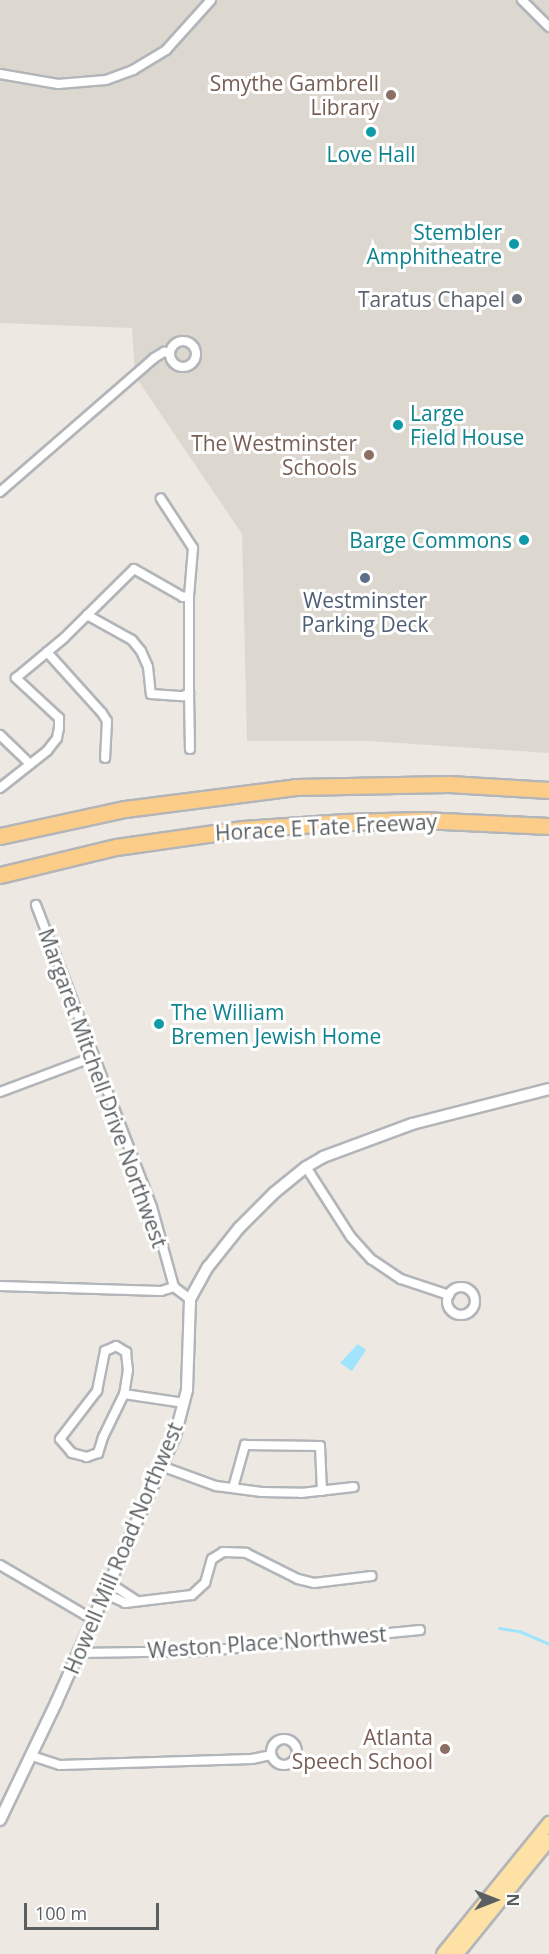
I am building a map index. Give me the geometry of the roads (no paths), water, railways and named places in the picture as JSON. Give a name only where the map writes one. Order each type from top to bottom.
[{"type":"highway","name":"Horace E Tate Freeway","points":[[0,836],[147,805],[296,787],[449,784],[549,790]]},
{"type":"highway","name":"Horace E Tate Freeway","points":[[0,875],[116,847],[243,829],[345,822],[422,820],[549,826]]},
{"type":"main road","name":"Howell Mill Road Northwest","points":[[0,1820],[32,1756],[161,1466],[184,1403],[188,1378],[190,1299],[208,1267],[239,1228],[274,1193],[306,1167],[357,1143],[392,1131],[549,1089]]},
{"type":"main road","points":[[443,1954],[549,1823]]},
{"type":"main road","points":[[456,1954],[549,1840]]},
{"type":"street","points":[[0,74],[58,84],[106,80],[133,70],[166,50],[211,0]]},
{"type":"street","points":[[522,0],[549,27]]},
{"type":"street","points":[[0,492],[154,358],[164,352],[170,352]]},
{"type":"street","points":[[161,500],[193,548],[189,596],[190,749]]},
{"type":"street","points":[[0,788],[57,738],[58,718],[16,678],[47,652],[134,569],[183,597],[189,596]]},
{"type":"street","points":[[87,615],[132,640],[141,651],[148,668],[151,694],[183,696],[189,693]]},
{"type":"street","points":[[47,652],[102,713],[106,721],[105,758]]},
{"type":"street","points":[[0,735],[30,764]]},
{"type":"street","name":"Margaret Mitchell Drive Northwest","points":[[36,906],[152,1207],[174,1287]]},
{"type":"street","points":[[0,1092],[93,1057]]},
{"type":"street","points":[[306,1167],[351,1237],[371,1259],[401,1279],[449,1295]]},
{"type":"street","points":[[0,1286],[161,1291],[174,1287],[190,1299]]},
{"type":"street","points":[[116,1346],[126,1352],[128,1370],[124,1394],[103,1437],[98,1453],[87,1457],[72,1454],[60,1439],[97,1391],[105,1351],[116,1346]]},
{"type":"street","points":[[124,1394],[184,1403]]},
{"type":"street","points":[[233,1488],[245,1445],[320,1446],[322,1491]]},
{"type":"street","points":[[161,1466],[216,1486],[262,1492],[322,1491],[354,1487]]},
{"type":"street","points":[[106,1588],[137,1601],[192,1595],[205,1583],[212,1559],[223,1552],[246,1553],[297,1578],[314,1583],[372,1576]]},
{"type":"street","points":[[0,1565],[92,1619]]},
{"type":"street","name":"Weston Place Northwest","points":[[78,1653],[206,1651],[420,1630]]},
{"type":"street","points":[[32,1756],[60,1765],[252,1759],[271,1755]]},
{"type":"water","points":[[358,1344],[366,1350],[352,1371],[340,1363]]},
{"type":"waterway","points":[[499,1628],[519,1631],[549,1644]]},
{"type":"place","name":"Smythe Gambrell Library","points":[[391,95]]},
{"type":"place","name":"Love Hall","points":[[371,132]]},
{"type":"place","name":"Stembler Amphitheatre","points":[[514,244]]},
{"type":"place","name":"Taratus Chapel","points":[[517,299]]},
{"type":"place","name":"Large Field House","points":[[398,425]]},
{"type":"place","name":"The Westminster Schools","points":[[369,455]]},
{"type":"place","name":"Barge Commons","points":[[524,540]]},
{"type":"place","name":"Westminster Parking Deck","points":[[365,578]]},
{"type":"place","name":"The William Bremen Jewish Home","points":[[159,1024]]},
{"type":"place","name":"Atlanta Speech School","points":[[445,1749]]}]
